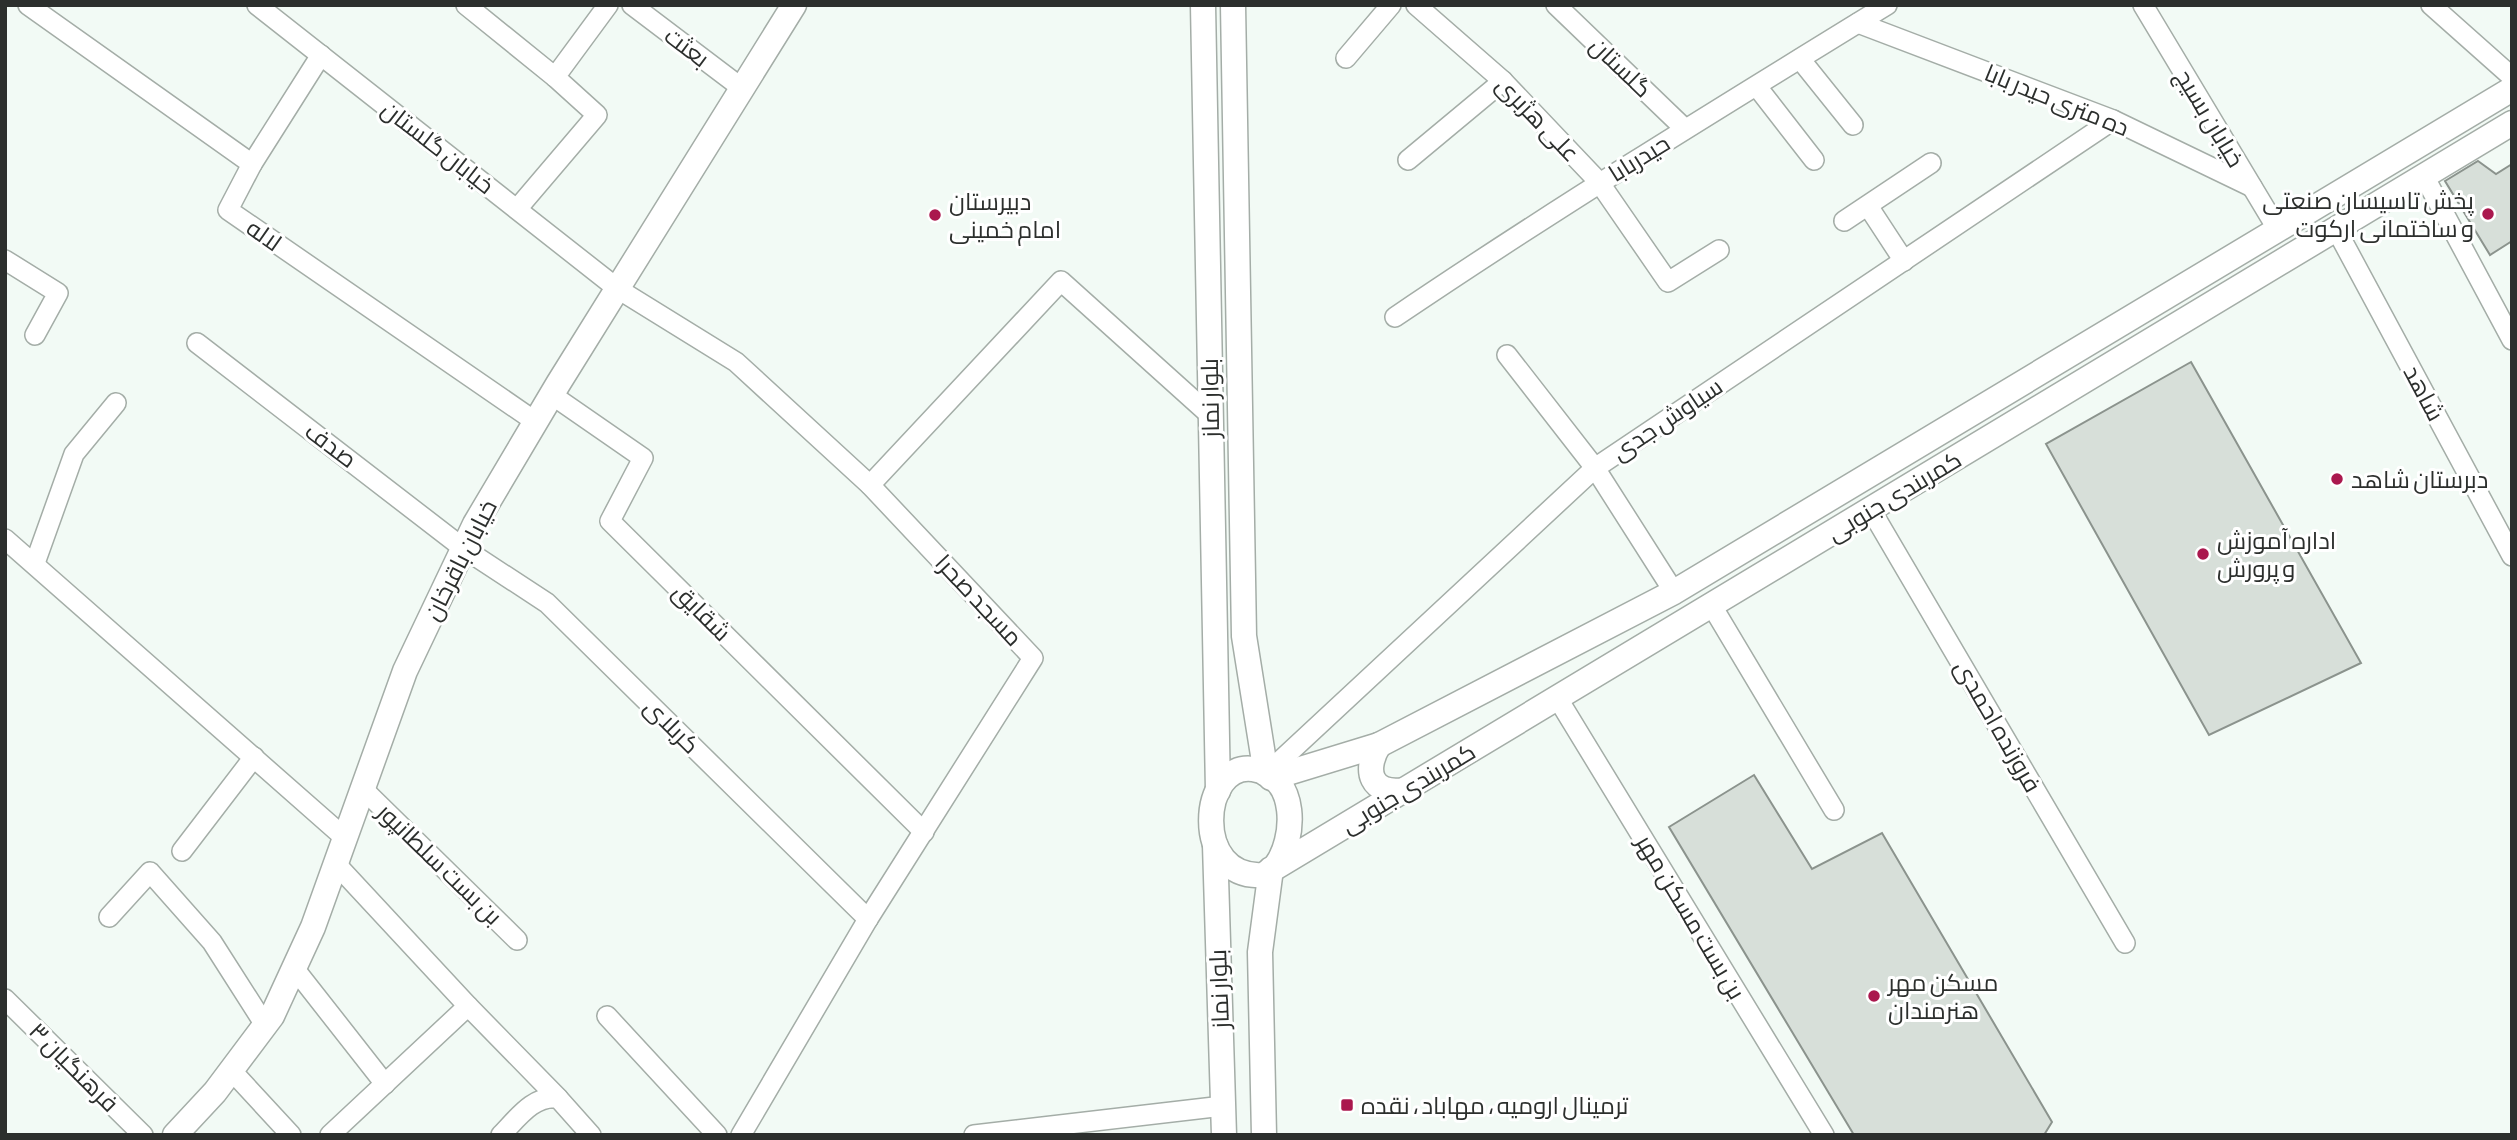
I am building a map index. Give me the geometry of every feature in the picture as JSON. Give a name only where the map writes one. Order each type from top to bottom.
[{"type":"main road","name":"خیابان باقرخان","points":[[175,1135],[231,1070],[265,1025],[294,968],[336,864],[405,671],[463,548],[552,395],[794,5]]},
{"type":"main road","name":"بلوار نماز","points":[[1203,5],[1218,791]]},
{"type":"main road","name":"بلوار نماز","points":[[1233,5],[1244,636],[1269,776]]},
{"type":"main road","name":"کمربندی جنوبی","points":[[1269,776],[1379,744],[1674,592],[2512,89]]},
{"type":"main road","name":"کمربندی جنوبی","points":[[1273,868],[2512,123]]},
{"type":"main road","points":[[2322,203],[2336,229]]},
{"type":"main road","points":[[2278,230],[2293,255]]},
{"type":"main road","points":[[2093,342],[2109,366]]},
{"type":"main road","points":[[1216,706],[1226,714],[1237,715],[1254,694]]},
{"type":"main road","points":[[1379,744],[1371,759],[1371,774],[1378,786],[1391,792],[1405,790]]},
{"type":"main road","points":[[1254,769],[1269,776],[1287,801],[1291,819],[1285,854],[1263,875],[1248,876],[1234,870],[1223,859],[1215,844],[1211,807],[1226,778],[1240,770],[1254,769]]},
{"type":"main road","name":"بلوار نماز","points":[[1215,844],[1224,1135]]},
{"type":"main road","name":"بلوار نماز","points":[[1264,1135],[1260,952],[1273,868]]},
{"type":"main road","points":[[1218,953],[1230,940],[1241,937],[1254,943],[1260,952]]},
{"type":"street","points":[[29,5],[252,164],[321,55]]},
{"type":"street","name":"خیابان گلستان","points":[[257,5],[618,289],[736,362],[870,485]]},
{"type":"street","points":[[466,5],[555,76],[597,115],[517,209]]},
{"type":"street","points":[[555,76],[608,5]]},
{"type":"street","name":"بعثت","points":[[632,5],[743,89]]},
{"type":"street","points":[[1346,58],[1391,5]]},
{"type":"street","name":"علی هژبری","points":[[1416,5],[1503,81],[1599,182],[1668,282],[1719,250]]},
{"type":"street","name":"گلستان","points":[[1556,5],[1685,129]]},
{"type":"street","name":"حیدربابا","points":[[1395,317],[1599,182],[1758,88],[1887,5]]},
{"type":"street","name":"خیابان بسیج","points":[[2143,5],[2278,230]]},
{"type":"street","points":[[2431,5],[2512,77]]},
{"type":"street","name":"ده متری حیدر بابا","points":[[1858,23],[2113,120],[2252,187]]},
{"type":"street","points":[[1800,60],[1853,125]]},
{"type":"street","points":[[1408,160],[1503,81]]},
{"type":"street","points":[[1758,88],[1814,160]]},
{"type":"street","name":"سیاوش جدی","points":[[1269,776],[1595,468],[2113,120]]},
{"type":"street","points":[[1844,221],[1931,163]]},
{"type":"street","name":"لاله","points":[[252,164],[228,210],[536,422]]},
{"type":"street","points":[[2424,176],[2512,340]]},
{"type":"street","points":[[1868,206],[1903,261]]},
{"type":"street","name":"شاهد","points":[[2336,229],[2512,556]]},
{"type":"street","points":[[5,260],[58,293],[35,335]]},
{"type":"street","points":[[870,485],[1061,281],[1210,415]]},
{"type":"street","name":"صدف","points":[[197,343],[463,548]]},
{"type":"street","points":[[1507,355],[1595,468],[1674,592]]},
{"type":"street","name":"شقایق","points":[[552,395],[643,458],[610,520],[924,832]]},
{"type":"street","points":[[35,563],[74,454],[117,402]]},
{"type":"street","name":"مسجد صحرا","points":[[741,1135],[868,919],[1033,658],[870,485]]},
{"type":"street","name":"فروزنده احمدی","points":[[1871,510],[2125,943]]},
{"type":"street","points":[[5,539],[345,838]]},
{"type":"street","name":"کربلای","points":[[463,548],[547,603],[868,919]]},
{"type":"street","points":[[1712,606],[1834,810]]},
{"type":"street","name":"بن بست مسکن مهر","points":[[1558,699],[1824,1135]]},
{"type":"street","points":[[182,851],[254,757]]},
{"type":"street","name":"بن بست سلطانپور","points":[[363,789],[517,940]]},
{"type":"street","points":[[336,864],[591,1135]]},
{"type":"street","points":[[109,917],[150,872],[212,942],[265,1025]]},
{"type":"street","points":[[294,968],[385,1084]]},
{"type":"street","name":"فرهنگیان ۳","points":[[5,999],[143,1135]]},
{"type":"street","points":[[330,1135],[468,1006]]},
{"type":"street","points":[[607,1016],[717,1135]]},
{"type":"street","points":[[231,1070],[291,1135]]},
{"type":"street","points":[[501,1135],[533,1103],[546,1096],[558,1098]]},
{"type":"street","points":[[974,1135],[1223,1106]]},
{"type":"building","name":"پخش تاسیسان صنعتی و ساختمانی ارکوت","points":[[2478,161],[2496,174],[2512,164],[2512,241],[2490,255],[2445,181]]},
{"type":"building","name":"اداره آموزش و پرورش","points":[[2191,362],[2361,663],[2209,735],[2046,444]]},
{"type":"building","name":"مسکن مهر هنرمندان","points":[[1754,775],[1812,869],[1882,833],[2052,1122],[2044,1135],[1854,1135],[1669,827]]},
{"type":"place","name":"پخش تاسیسان صنعتی و ساختمانی ارکوت","points":[[2488,214]]},
{"type":"place","name":"دبیرستان امام خمینی","points":[[935,215]]},
{"type":"place","name":"دبرستان شاهد","points":[[2337,479]]},
{"type":"place","name":"اداره آموزش و پرورش","points":[[2203,554]]},
{"type":"place","name":"مسکن مهر هنرمندان","points":[[1874,996]]},
{"type":"place","name":"ترمینال ارومیه ، مهاباد ، نقده","points":[[1347,1105]]}]
